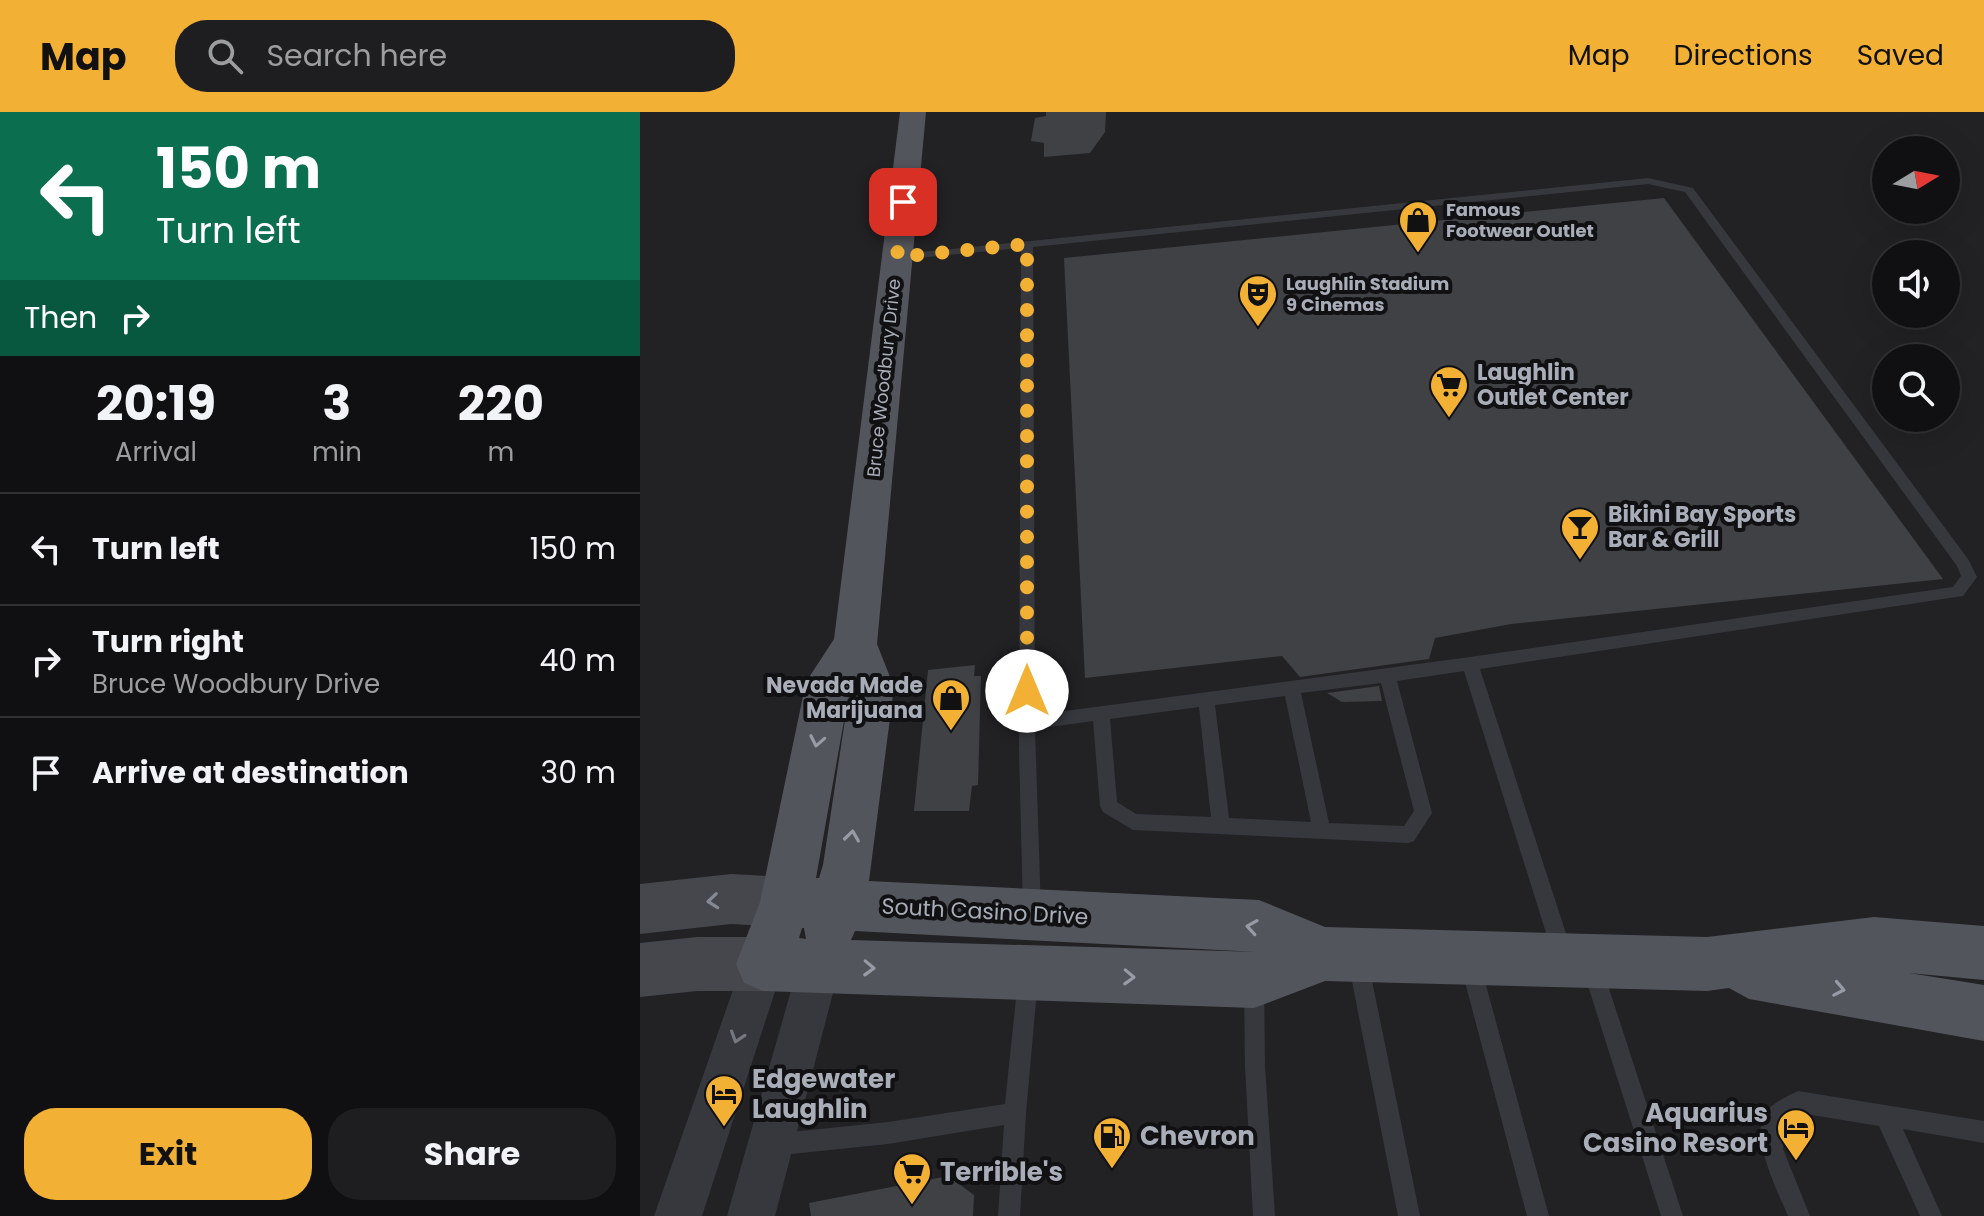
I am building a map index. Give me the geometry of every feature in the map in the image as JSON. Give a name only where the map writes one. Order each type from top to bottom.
[{"type":"main road","name":"Bruce Woodbury Drive","points":[[763,964],[811,903],[848,865],[872,687],[855,644],[913,112]]},
{"type":"main road","name":"South Casino Drive","points":[[640,909],[731,899],[1033,912],[1259,926],[1341,955]]},
{"type":"main road","name":"Bruce Woodbury Drive","points":[[811,903],[819,966]]},
{"type":"main road","name":"South Casino Drive","points":[[640,970],[697,964],[763,964],[1254,981],[1341,955],[1707,964],[1874,943],[1984,953]]},
{"type":"main road","name":"South Casino Drive","points":[[1707,964],[1984,1013]]},
{"type":"street","points":[[678,1216],[763,964]]},
{"type":"street","points":[[751,1216],[819,966]]},
{"type":"lane","points":[[897,257],[1648,181],[1681,186],[1689,190],[1698,202],[1963,563],[1969,577],[1958,592],[1470,664],[1027,723]]},
{"type":"lane","points":[[1027,244],[1027,723],[1033,912]]},
{"type":"lane","points":[[1470,664],[1672,1216]]},
{"type":"lane","points":[[1101,713],[1109,806],[1133,822],[1408,835],[1423,813],[1387,675]]},
{"type":"lane","points":[[1292,688],[1322,831]]},
{"type":"lane","points":[[1206,699],[1221,826]]},
{"type":"lane","points":[[1341,955],[1409,1216]]},
{"type":"lane","points":[[1469,958],[1538,1216]]},
{"type":"lane","points":[[1009,1216],[1015,1113],[1029,973]]},
{"type":"lane","points":[[1254,981],[1255,1066],[1264,1216]]},
{"type":"lane","points":[[1799,1216],[1772,1149],[1774,1118],[1798,1102],[1984,1132]]},
{"type":"lane","points":[[770,1145],[888,1133],[1015,1113]]},
{"type":"lane","points":[[1885,1115],[1931,1216]]},
{"type":"shaded area","points":[[640,112],[1984,112],[1984,1216],[640,1216]]},
{"type":"building","points":[[1046,112],[1106,112],[1105,132],[1090,153],[1044,157],[1044,143],[1031,141],[1035,118],[1046,116]]},
{"type":"building","name":"Laughlin Outlet Center","points":[[1664,198],[1943,579],[1511,624],[1435,638],[1429,659],[1300,677],[1282,656],[1085,678],[1064,258]]},
{"type":"building","name":"Nevada Made Marijuana","points":[[975,665],[974,676],[981,676],[978,785],[972,786],[969,811],[914,811],[928,670]]},
{"type":"building","points":[[1379,686],[1382,701],[1342,702],[1327,693]]},
{"type":"building","name":"Terrible's","points":[[948,1176],[974,1195],[973,1216],[811,1216],[809,1203]]},
{"type":"place","name":"Famous Footwear Outlet","points":[[1418,254]]},
{"type":"place","name":"Laughlin Stadium 9 Cinemas","points":[[1258,328]]},
{"type":"place","name":"Laughlin Outlet Center","points":[[1449,419]]},
{"type":"place","name":"Bikini Bay Sports Bar & Grill","points":[[1580,561]]},
{"type":"place","name":"Nevada Made Marijuana","points":[[951,732]]},
{"type":"place","name":"Edgewater Laughlin","points":[[724,1128]]},
{"type":"place","name":"Aquarius Casino Resort","points":[[1796,1162]]},
{"type":"place","name":"Chevron","points":[[1112,1170]]},
{"type":"place","name":"Terrible's","points":[[912,1206]]},
{"type":"route","points":[[903,202],[897,257],[1027,244],[1027,691]]}]
